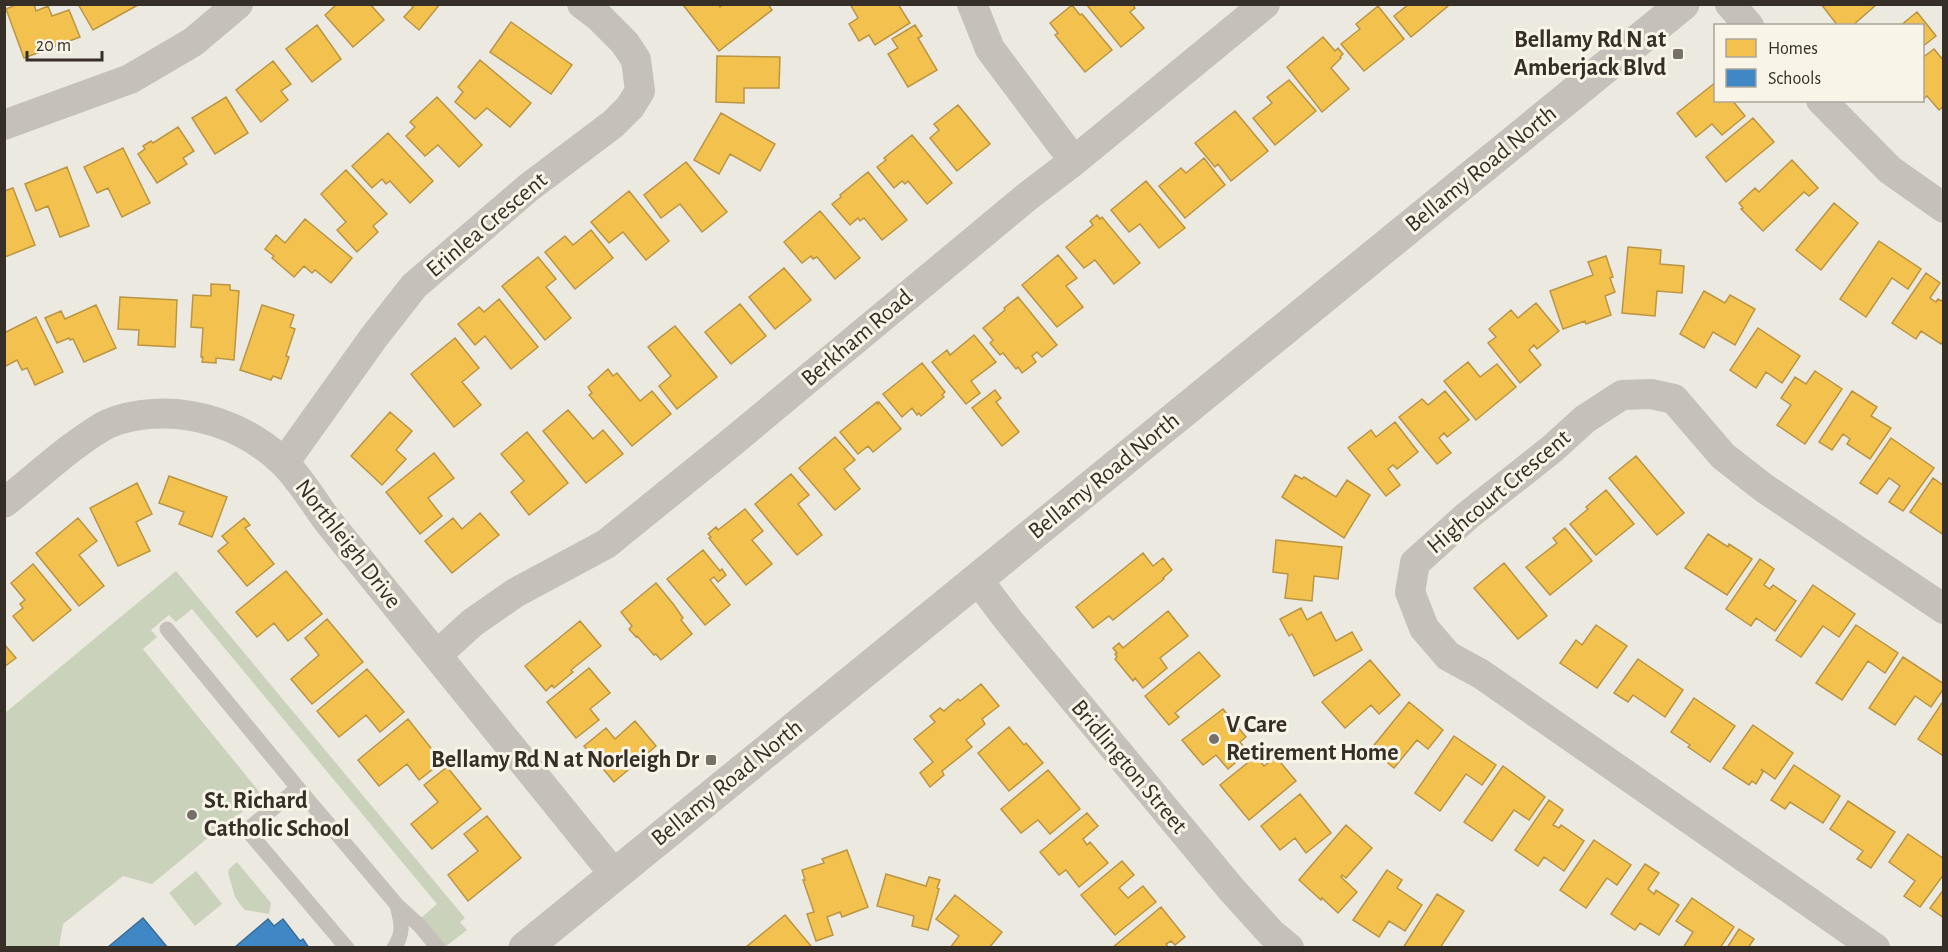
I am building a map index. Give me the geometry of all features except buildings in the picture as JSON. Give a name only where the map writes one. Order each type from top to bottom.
[{"type":"street","points":[[4,125],[130,79],[193,42],[238,4]]},
{"type":"street","name":"Erinlea Crescent","points":[[284,463],[374,337],[414,286],[528,188],[613,124],[630,107],[640,91],[636,60],[625,44],[598,16],[582,4]]},
{"type":"street","points":[[972,4],[990,48],[1074,161]]},
{"type":"street","name":"Berkham Road","points":[[437,655],[472,623],[515,593],[606,544],[1265,4]]},
{"type":"street","name":"Bellamy Road North","points":[[525,948],[1683,4]]},
{"type":"street","points":[[1730,4],[1747,24]]},
{"type":"street","points":[[1823,102],[1890,170],[1944,208]]},
{"type":"street","name":"Highcourt Crescent","points":[[1875,948],[1481,674],[1448,656],[1424,628],[1410,592],[1414,563],[1467,516],[1552,449],[1584,419],[1622,395],[1651,394],[1674,399],[1723,456],[1764,488],[1944,609]]},
{"type":"street","name":"Northleigh Drive","points":[[4,503],[103,426],[124,417],[155,413],[188,414],[227,425],[259,442],[284,463],[327,520],[614,874]]},
{"type":"street","name":"Bridlington Street","points":[[978,580],[1009,621],[1232,891],[1288,948]]},
{"type":"lane","points":[[167,629],[397,905],[420,926],[438,948]]},
{"type":"lane","points":[[298,788],[247,830],[347,948]]},
{"type":"lane","points":[[397,905],[402,926],[395,948],[406,948]]},
{"type":"green space","points":[[176,571],[465,918],[460,922],[467,930],[445,947],[421,918],[437,904],[192,609],[176,622],[169,615],[151,630],[157,637],[143,649],[257,789],[260,794],[259,800],[221,827],[152,884],[123,876],[63,924],[59,947],[5,948],[5,713]]},
{"type":"green space","points":[[237,862],[271,903],[269,914],[245,910],[235,897],[228,872]]},
{"type":"green space","points":[[196,871],[222,904],[195,926],[169,893]]},
{"type":"place","name":"Bellamy Rd N at Amberjack Blvd","points":[[1678,54]]},
{"type":"place","name":"V Care Retirement Home","points":[[1214,739]]},
{"type":"place","name":"Bellamy Rd N at Norleigh Dr","points":[[711,760]]},
{"type":"place","name":"St. Richard Catholic School","points":[[192,815]]}]
